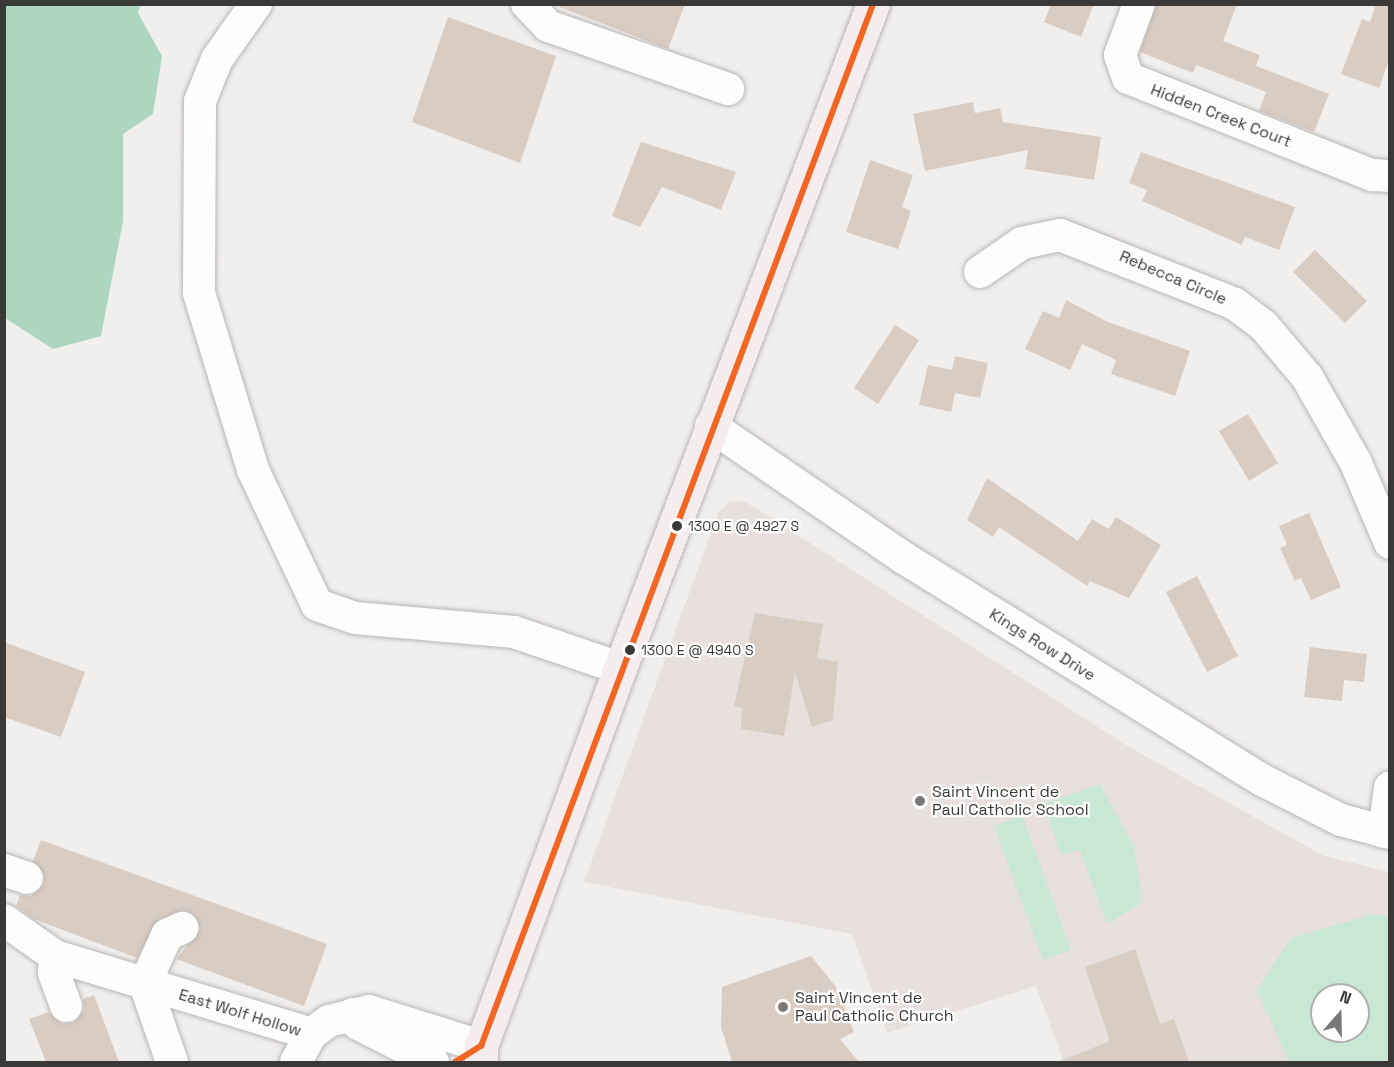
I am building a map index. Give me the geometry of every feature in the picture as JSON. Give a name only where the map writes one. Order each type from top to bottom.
[{"type":"main road","points":[[472,1057],[873,4]]},
{"type":"street","points":[[256,4],[217,59],[201,101],[199,293],[253,470],[317,605],[355,618],[514,632],[620,669]]},
{"type":"street","points":[[527,4],[548,26],[728,89]]},
{"type":"street","name":"Hidden Creek Court","points":[[1139,4],[1120,55],[1128,78],[1372,175],[1389,176]]},
{"type":"street","name":"Rebecca Circle","points":[[980,272],[1022,243],[1060,235],[1235,304],[1264,326],[1307,377],[1354,461],[1389,543]]},
{"type":"street","name":"Kings Row Drive","points":[[711,426],[903,558],[1262,780],[1341,820],[1387,832]]},
{"type":"street","points":[[1387,832],[1389,787]]},
{"type":"street","name":"East Wolf Hollow","points":[[4,920],[55,956],[311,1034],[328,1021],[353,1014],[397,1017],[472,1057]]},
{"type":"street","points":[[172,1062],[145,984],[167,935],[182,928]]},
{"type":"street","points":[[55,956],[54,973],[66,1006]]},
{"type":"street","points":[[353,1014],[358,1024],[433,1062]]},
{"type":"street","points":[[296,1062],[311,1034]]},
{"type":"shaded area","name":"Saint Vincent de Paul Catholic School","points":[[744,501],[1131,748],[1322,855],[1389,872],[1389,1062],[1064,1062],[1036,986],[887,1033],[852,934],[584,882],[719,511],[730,502]]},
{"type":"green space","points":[[4,5],[140,5],[138,13],[162,56],[153,114],[123,134],[123,221],[101,336],[53,349],[5,318]]},
{"type":"green space","points":[[1100,784],[1133,845],[1140,881],[1141,903],[1107,924],[1080,850],[1061,855],[1043,804]]},
{"type":"green space","points":[[1022,815],[1071,950],[1043,960],[994,826]]},
{"type":"green space","points":[[1370,915],[1389,915],[1389,1062],[1289,1062],[1257,990],[1291,938]]},
{"type":"building","points":[[552,4],[685,4],[668,49]]},
{"type":"building","points":[[1051,4],[1094,4],[1081,37],[1044,22]]},
{"type":"building","points":[[1156,4],[1237,4],[1223,41],[1260,55],[1256,66],[1329,94],[1314,132],[1259,111],[1266,92],[1196,65],[1193,73],[1140,52]]},
{"type":"building","points":[[1376,4],[1389,4],[1389,60],[1379,88],[1341,74],[1362,19],[1370,22]]},
{"type":"building","points":[[448,17],[556,56],[520,163],[412,122]]},
{"type":"building","points":[[973,102],[975,113],[1000,108],[1003,122],[1101,137],[1094,180],[1025,169],[1028,150],[925,171],[913,114]]},
{"type":"building","points":[[641,142],[736,172],[721,210],[662,187],[640,227],[612,216]]},
{"type":"building","points":[[1141,152],[1295,207],[1279,250],[1245,237],[1242,245],[1142,201],[1147,190],[1129,183]]},
{"type":"building","points":[[870,160],[913,175],[902,207],[911,211],[898,249],[846,232]]},
{"type":"building","points":[[1315,250],[1367,301],[1345,323],[1293,272]]},
{"type":"building","points":[[1066,300],[1108,322],[1190,351],[1175,396],[1111,374],[1116,360],[1082,344],[1070,370],[1025,349],[1043,311],[1059,318]]},
{"type":"building","points":[[895,325],[919,340],[878,404],[854,388]]},
{"type":"building","points":[[955,356],[988,363],[980,398],[955,393],[951,412],[919,405],[928,365],[952,370]]},
{"type":"building","points":[[1248,414],[1278,463],[1249,481],[1219,431]]},
{"type":"building","points":[[987,478],[1078,541],[1092,519],[1109,529],[1116,517],[1161,545],[1129,598],[1090,581],[1087,586],[999,527],[993,537],[967,520]]},
{"type":"building","points":[[1309,513],[1341,587],[1311,600],[1301,578],[1295,581],[1280,548],[1287,545],[1279,526]]},
{"type":"building","points":[[1197,576],[1238,656],[1207,672],[1166,592]]},
{"type":"building","points":[[755,613],[823,624],[817,658],[838,662],[833,720],[812,727],[795,673],[784,736],[741,729],[742,708],[734,706]]},
{"type":"building","points":[[4,642],[85,672],[61,737],[4,717]]},
{"type":"building","points":[[1310,647],[1367,654],[1364,682],[1344,680],[1342,701],[1304,697]]},
{"type":"building","points":[[41,840],[327,944],[304,1006],[176,959],[200,930],[198,920],[184,910],[159,919],[137,958],[34,919],[16,906],[20,895],[31,896],[44,884],[44,874],[33,861]]},
{"type":"building","points":[[1135,949],[1160,1024],[1174,1019],[1189,1062],[1058,1062],[1110,1041],[1085,967]]},
{"type":"building","name":"Saint Vincent de Paul Catholic Church","points":[[811,956],[836,987],[854,1032],[840,1039],[859,1062],[732,1062],[721,1027],[722,987]]},
{"type":"building","points":[[94,995],[119,1062],[46,1062],[29,1019],[49,1012],[62,1024],[73,1023],[84,1010],[83,999]]},
{"type":"transit line","points":[[455,1062],[481,1046],[873,4]]},
{"type":"place","name":"1300 E @ 4927 S","points":[[677,526]]},
{"type":"place","name":"1300 E @ 4940 S","points":[[630,650]]},
{"type":"place","name":"Saint Vincent de Paul Catholic School","points":[[920,801]]},
{"type":"place","name":"Saint Vincent de Paul Catholic Church","points":[[783,1007]]}]
